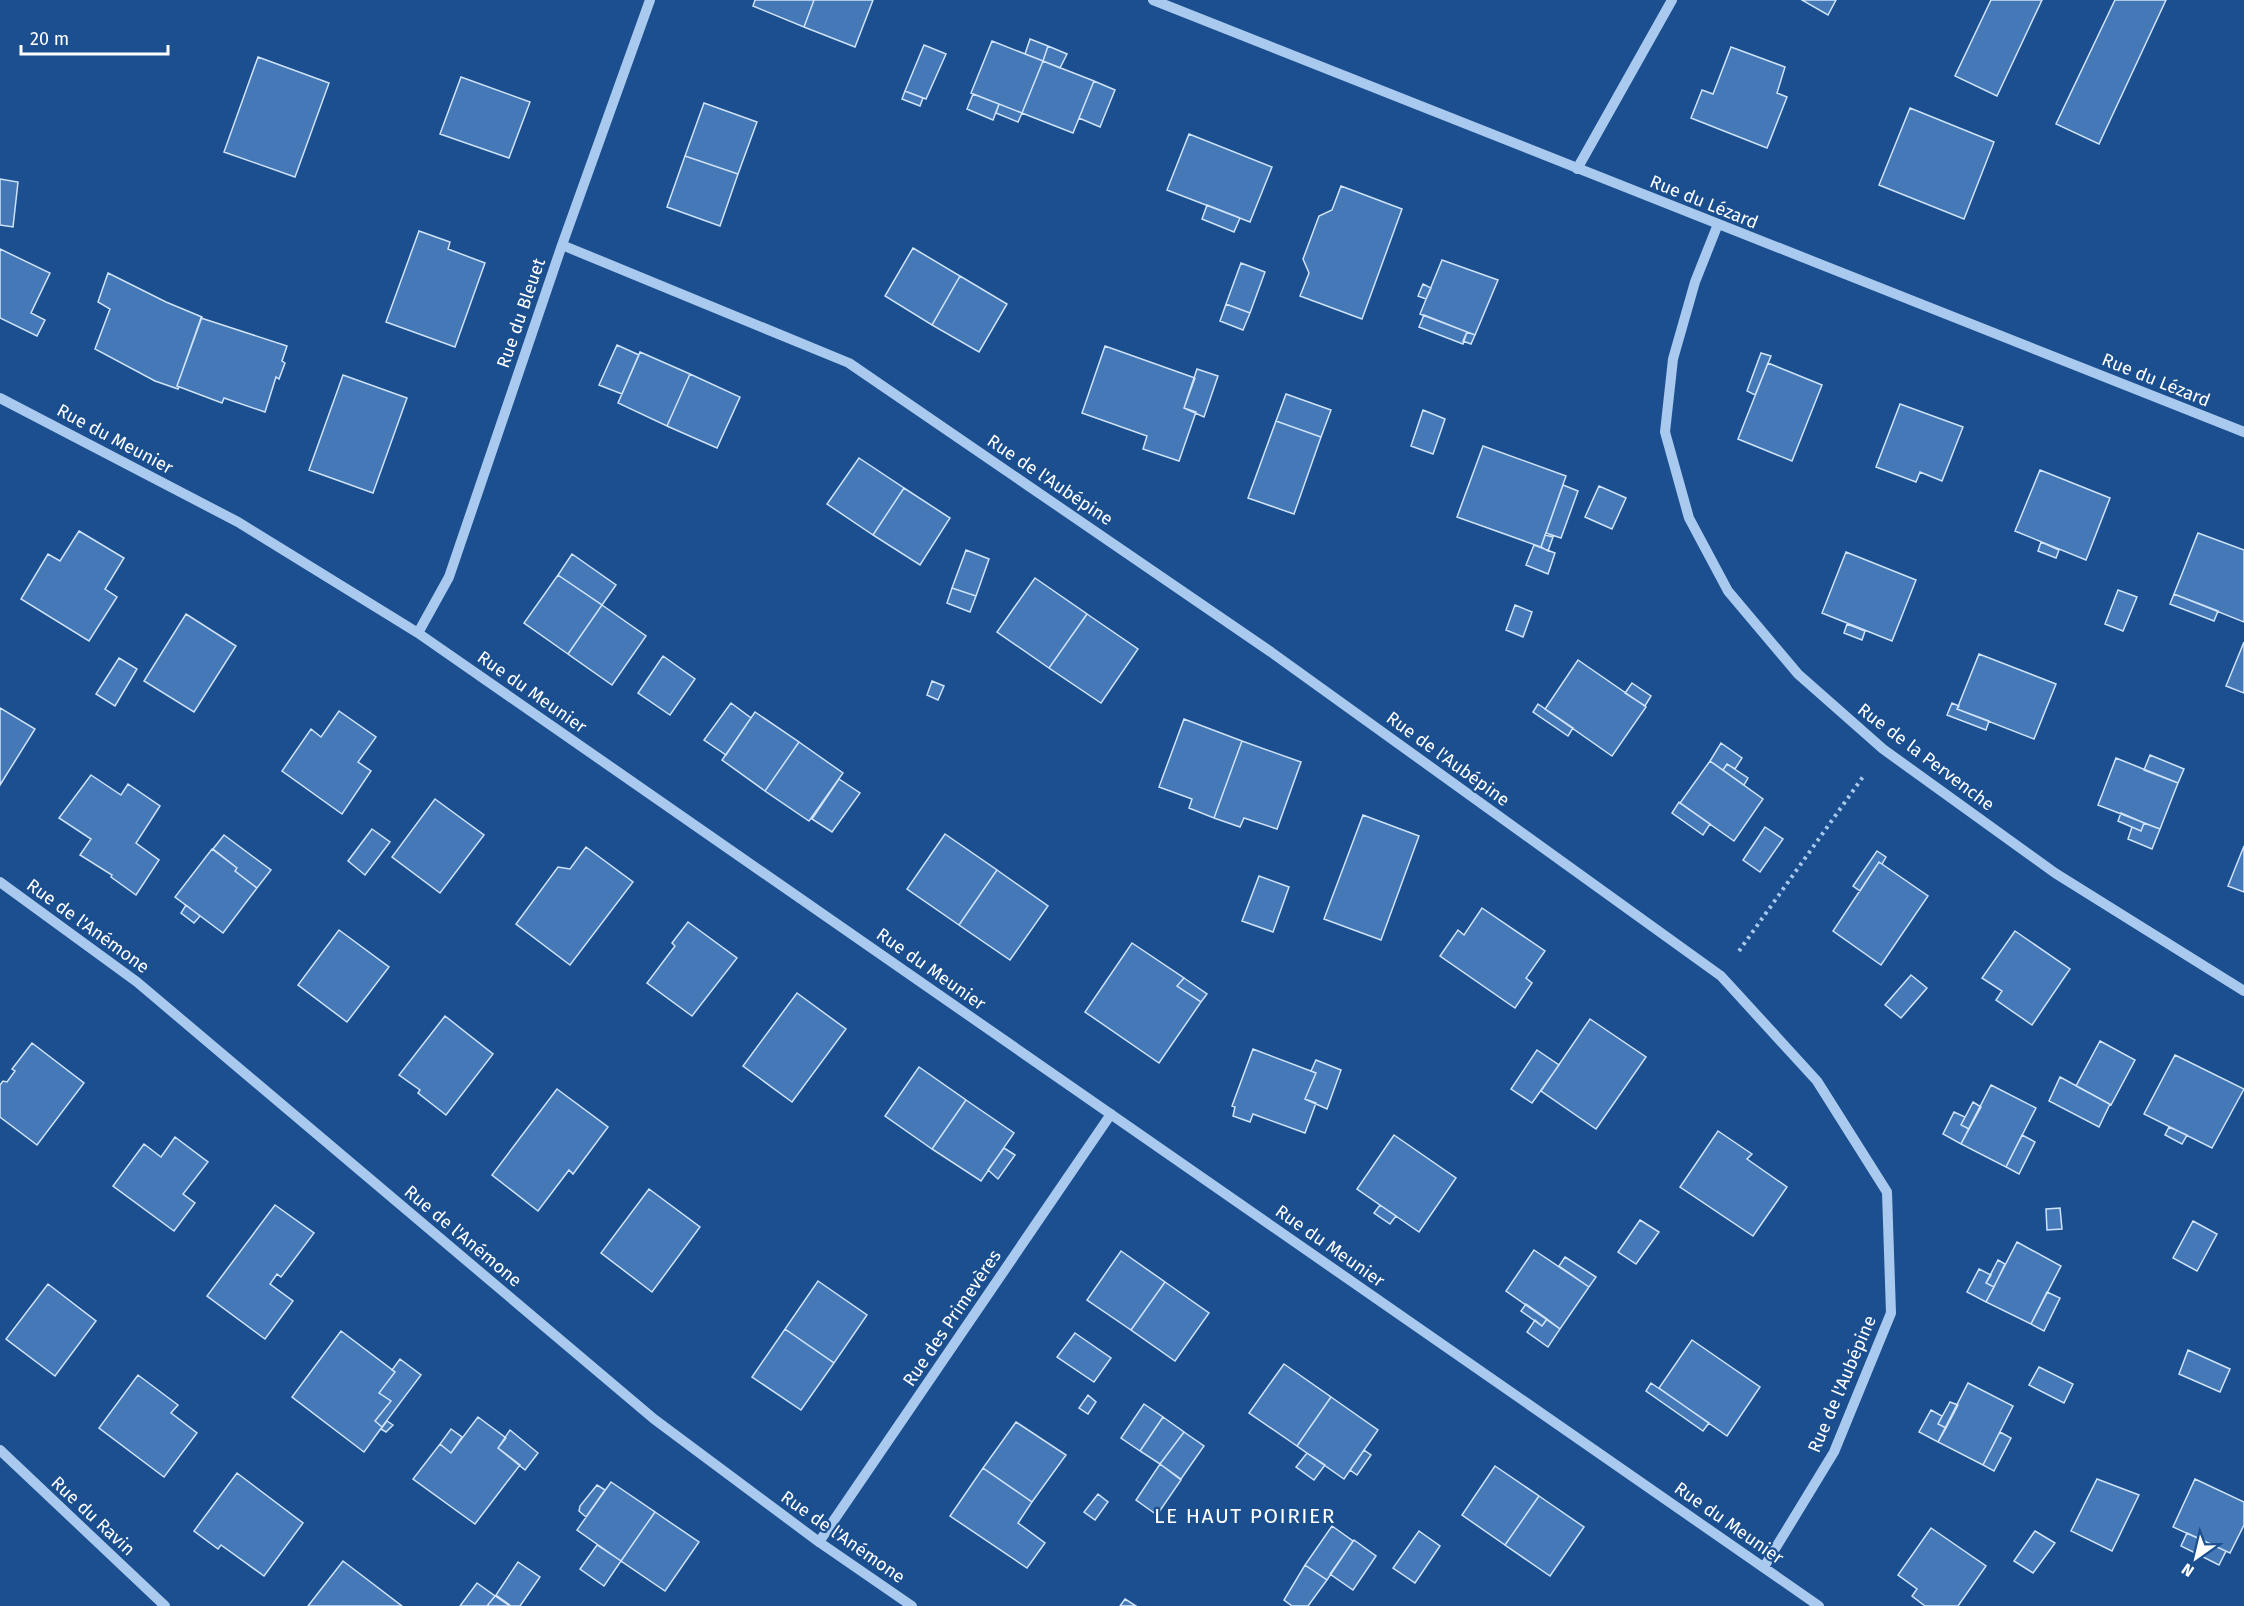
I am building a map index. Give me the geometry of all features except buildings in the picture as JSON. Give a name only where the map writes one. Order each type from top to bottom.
[{"type":"street","name":"Rue du Bleuet","points":[[418,633],[449,577],[562,245],[650,0]]},
{"type":"street","name":"Rue du Lézard","points":[[1153,0],[2244,432]]},
{"type":"street","points":[[1577,169],[1672,0]]},
{"type":"street","name":"Rue de la Pervenche","points":[[1718,225],[1695,282],[1673,359],[1665,432],[1689,518],[1728,591],[1791,666],[1882,749],[2055,873],[2244,991]]},
{"type":"street","name":"Rue de l'Aubépine","points":[[562,245],[849,363],[1271,652],[1721,976],[1817,1081],[1887,1192],[1891,1313],[1834,1452],[1764,1567]]},
{"type":"street","name":"Rue du Meunier","points":[[0,398],[238,522],[418,633],[1819,1606]]},
{"type":"street","name":"Rue de l'Anémone","points":[[0,882],[137,982],[654,1419],[819,1542],[912,1606]]},
{"type":"street","name":"Rue des Primevères","points":[[819,1542],[1111,1114]]},
{"type":"street","name":"Rue du Ravin","points":[[0,1450],[165,1606]]},
{"type":"path","points":[[1721,976],[1882,749]]},
{"type":"district","name":"LE HAUT POIRIER","points":[[1245,1516]]}]
